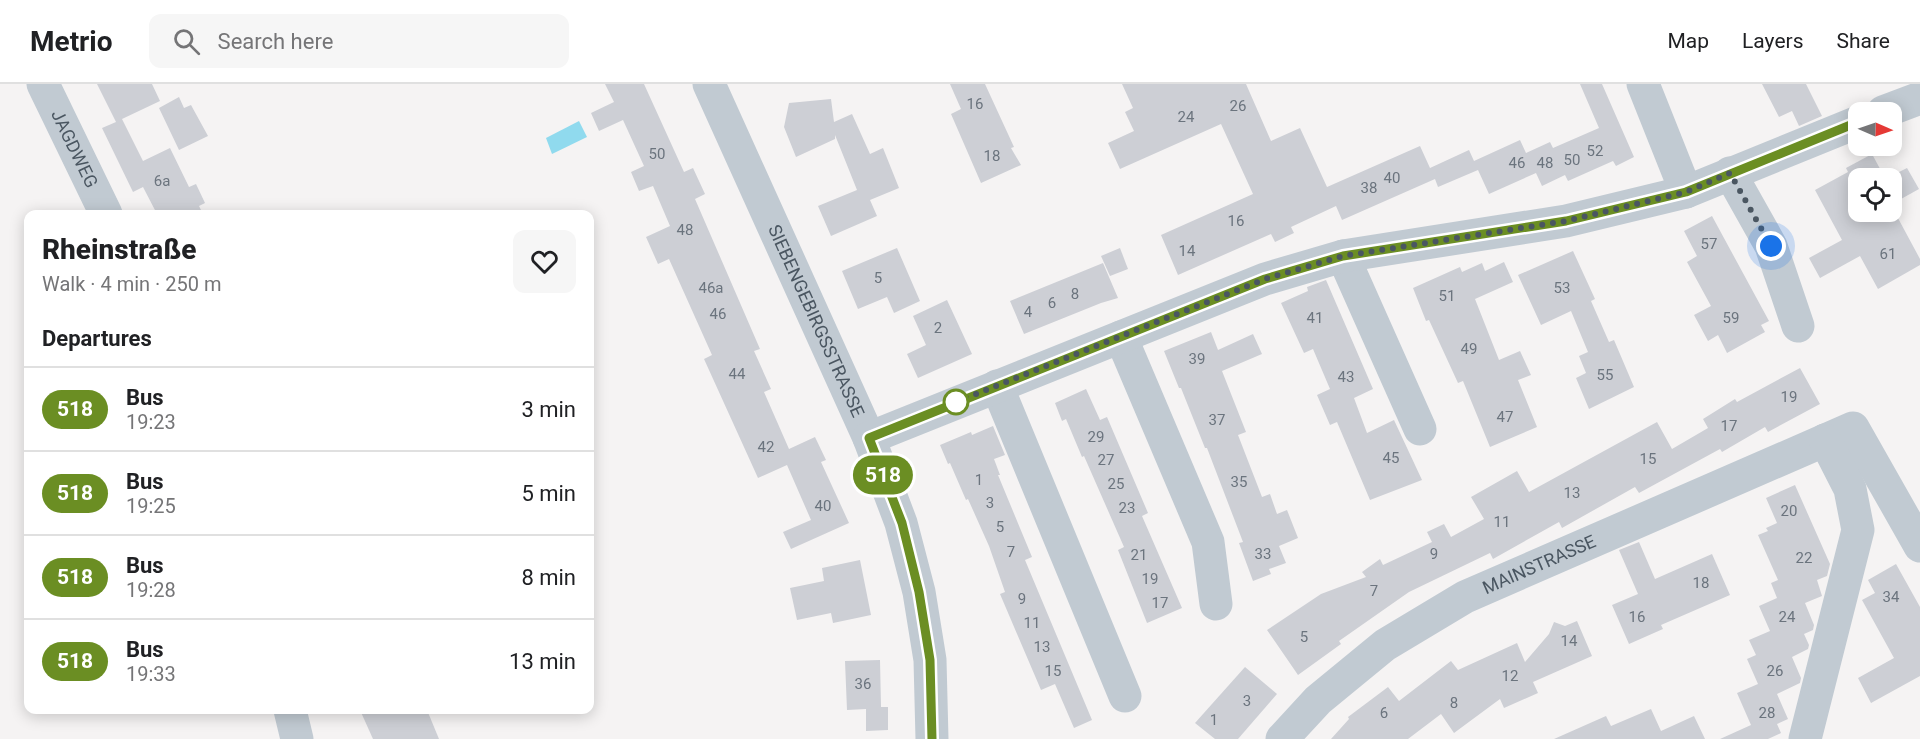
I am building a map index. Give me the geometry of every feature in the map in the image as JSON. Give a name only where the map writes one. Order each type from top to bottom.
[{"type":"street","name":"JAGDWEG","points":[[43,84],[104,210]]},
{"type":"street","name":"SIEBENGEBIRGSSTRASSE","points":[[710,84],[869,438],[902,523],[919,592],[930,660],[932,739]]},
{"type":"street","points":[[1643,84],[1686,192]]},
{"type":"street","points":[[1902,105],[1920,98]]},
{"type":"street","points":[[869,438],[1265,279],[1343,256],[1566,221],[1686,192],[1848,126]]},
{"type":"street","points":[[1730,173],[1771,246],[1798,326]]},
{"type":"street","points":[[1343,256],[1420,429]]},
{"type":"street","points":[[1121,337],[1208,542],[1216,604]]},
{"type":"street","points":[[997,386],[1125,696]]},
{"type":"street","name":"MAINSTRASSE","points":[[1282,739],[1318,700],[1386,645],[1465,597],[1853,428],[1920,546]]},
{"type":"street","points":[[1805,739],[1858,530],[1850,489],[1825,440]]},
{"type":"street","points":[[291,714],[297,739]]},
{"type":"water","points":[[579,121],[587,137],[552,154],[546,138]]},
{"type":"building","points":[[97,84],[152,84],[160,101],[122,119],[143,161],[170,148],[189,187],[196,184],[205,203],[199,206],[201,210],[155,210],[143,187],[133,192],[102,128],[116,122]]},
{"type":"building","points":[[605,84],[644,84],[684,172],[693,168],[705,194],[695,199],[760,349],[754,351],[771,389],[764,392],[789,449],[815,437],[826,460],[821,462],[849,523],[791,549],[783,532],[811,520],[787,465],[758,478],[704,359],[712,355],[669,259],[658,264],[646,237],[670,226],[653,186],[639,191],[631,172],[644,166],[623,120],[599,131],[591,113],[614,102]]},
{"type":"building","points":[[950,84],[985,84],[1014,147],[1011,148],[1021,165],[981,183],[951,114],[961,109]]},
{"type":"building","points":[[1122,84],[1246,84],[1271,141],[1300,128],[1327,187],[1420,146],[1430,168],[1469,150],[1474,161],[1520,140],[1526,153],[1550,142],[1553,148],[1599,128],[1580,84],[1602,84],[1634,157],[1616,166],[1613,161],[1568,181],[1565,175],[1542,186],[1536,173],[1489,194],[1478,170],[1438,187],[1435,179],[1342,220],[1336,206],[1291,227],[1294,233],[1275,242],[1271,234],[1178,275],[1161,235],[1253,194],[1221,124],[1120,169],[1108,143],[1134,131],[1125,112],[1133,108]]},
{"type":"building","points":[[1762,84],[1806,84],[1822,116],[1799,126],[1792,111],[1779,117]]},
{"type":"building","points":[[179,97],[184,108],[191,105],[208,136],[179,150],[159,108]]},
{"type":"building","points":[[831,99],[834,122],[852,114],[870,154],[883,148],[899,188],[870,200],[877,216],[831,236],[818,206],[857,190],[835,135],[835,139],[796,157],[784,127],[789,103]]},
{"type":"building","points":[[1868,156],[1873,156],[1880,168],[1848,168],[1848,172],[1846,168]]},
{"type":"building","points":[[1907,168],[1919,189],[1902,198],[1902,170]]},
{"type":"building","points":[[1848,172],[1848,222],[1900,222],[1920,259],[1920,265],[1878,289],[1860,256],[1820,278],[1809,258],[1842,240],[1815,190]]},
{"type":"building","points":[[1712,216],[1769,321],[1761,325],[1765,332],[1727,353],[1718,335],[1708,341],[1694,315],[1711,306],[1687,262],[1697,256],[1684,231]]},
{"type":"building","points":[[897,248],[920,301],[894,313],[887,297],[858,309],[842,271]]},
{"type":"building","points":[[1120,248],[1128,269],[1110,276],[1101,256]]},
{"type":"building","points":[[1573,251],[1595,299],[1591,301],[1609,342],[1614,340],[1634,387],[1589,409],[1576,378],[1586,373],[1579,356],[1588,352],[1571,311],[1541,325],[1518,275]]},
{"type":"building","points":[[1504,262],[1513,282],[1475,299],[1499,360],[1520,351],[1531,375],[1518,380],[1537,427],[1490,447],[1463,381],[1458,383],[1429,320],[1426,321],[1413,288],[1460,267],[1462,272],[1482,263],[1485,271]]},
{"type":"building","points":[[1103,263],[1118,298],[1024,334],[1010,301]]},
{"type":"building","points":[[1326,280],[1373,389],[1354,398],[1367,433],[1394,420],[1422,480],[1370,500],[1337,422],[1330,425],[1317,395],[1330,389],[1313,349],[1304,353],[1281,303],[1308,291],[1307,287]]},
{"type":"building","points":[[947,300],[972,354],[918,378],[907,354],[926,345],[913,316]]},
{"type":"building","points":[[1211,332],[1218,350],[1253,334],[1262,354],[1222,371],[1246,432],[1238,435],[1262,497],[1270,494],[1277,514],[1287,510],[1298,538],[1279,546],[1286,563],[1269,569],[1271,574],[1253,581],[1239,543],[1243,542],[1207,448],[1205,448],[1164,351]]},
{"type":"building","points":[[1800,368],[1820,404],[1768,432],[1765,427],[1722,452],[1720,449],[1639,493],[1635,487],[1562,528],[1559,522],[1493,559],[1490,553],[1409,592],[1339,641],[1341,644],[1298,675],[1267,630],[1321,594],[1366,577],[1362,572],[1380,559],[1383,565],[1432,542],[1427,532],[1444,524],[1451,537],[1484,519],[1471,497],[1517,471],[1529,492],[1657,422],[1672,449],[1708,428],[1703,419],[1735,399],[1737,402]]},
{"type":"building","points":[[1086,389],[1100,420],[1107,417],[1148,513],[1142,516],[1182,608],[1147,623],[1118,550],[1124,547],[1084,456],[1082,457],[1066,419],[1062,421],[1055,403]]},
{"type":"building","points":[[993,426],[1005,455],[994,459],[1000,475],[998,475],[1032,557],[1025,560],[1092,720],[1074,728],[1055,684],[1041,690],[1000,594],[1005,592],[989,546],[940,445]]},
{"type":"building","points":[[1795,485],[1830,564],[1827,576],[1817,580],[1822,596],[1805,603],[1814,625],[1813,630],[1804,634],[1809,645],[1808,649],[1792,657],[1801,678],[1800,683],[1777,694],[1788,719],[1777,724],[1781,733],[1768,739],[1720,739],[1751,725],[1737,693],[1758,684],[1747,659],[1756,655],[1749,640],[1770,631],[1759,606],[1777,598],[1771,583],[1778,580],[1758,535],[1768,531],[1766,528],[1777,523],[1766,498]]},
{"type":"building","points":[[1639,542],[1655,579],[1712,554],[1730,595],[1661,625],[1663,629],[1629,644],[1612,605],[1638,594],[1619,550]]},
{"type":"building","points":[[860,560],[871,615],[833,623],[831,613],[797,620],[790,588],[824,581],[822,568]]},
{"type":"building","points":[[1896,564],[1920,607],[1920,676],[1871,703],[1858,678],[1894,658],[1862,600],[1875,593],[1868,580]]},
{"type":"building","points":[[1577,621],[1592,656],[1533,682],[1538,693],[1504,708],[1500,699],[1454,733],[1441,714],[1408,739],[1331,739],[1349,719],[1348,717],[1388,687],[1399,701],[1451,661],[1458,670],[1517,643],[1525,662],[1549,634],[1554,622],[1565,626]]},
{"type":"building","points":[[880,660],[881,707],[888,707],[888,730],[866,731],[866,709],[847,710],[845,661]]},
{"type":"building","points":[[1245,667],[1277,694],[1238,739],[1215,739],[1195,723]]},
{"type":"building","points":[[1651,709],[1661,731],[1694,716],[1705,739],[1554,739],[1606,716],[1611,726]]},
{"type":"building","points":[[362,714],[429,714],[439,739],[373,739]]},
{"type":"bus line","name":"518","points":[[932,739],[930,660],[919,592],[902,523],[869,438],[1265,279],[1343,256],[1566,221],[1686,192],[1848,126]]},
{"type":"route","points":[[956,402],[1265,279],[1343,256],[1566,221],[1686,192],[1730,173],[1771,246]]}]
